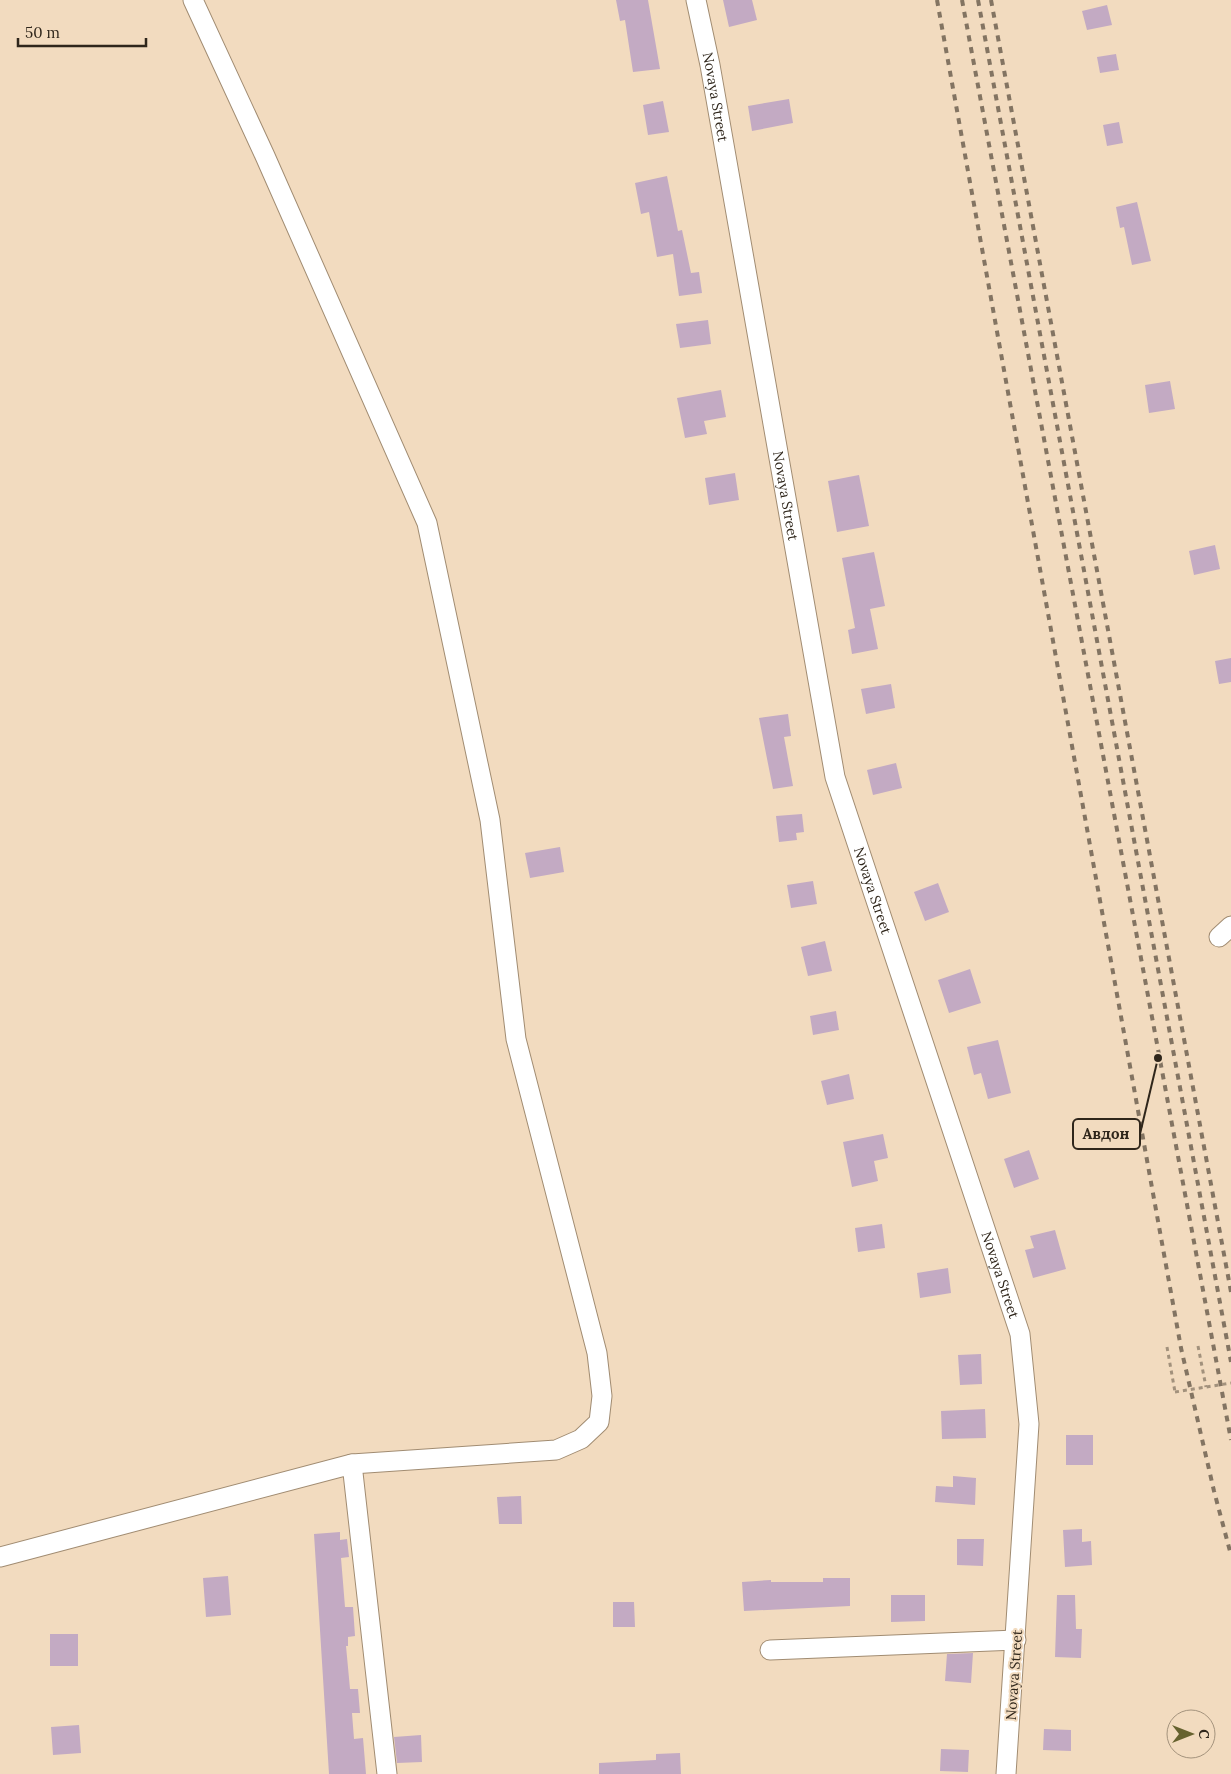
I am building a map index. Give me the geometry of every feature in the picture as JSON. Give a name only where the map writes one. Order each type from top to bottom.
[{"type":"street","points":[[0,1557],[352,1464],[556,1450],[580,1439],[599,1422],[602,1396],[597,1353],[516,1039],[490,820],[427,523],[265,156],[193,0]]},
{"type":"street","name":"Novaya Street","points":[[696,0],[710,65],[835,777],[1020,1334],[1029,1424],[1006,1774]]},
{"type":"street","points":[[352,1464],[387,1774]]},
{"type":"street","points":[[770,1650],[1016,1640]]},
{"type":"path","points":[[1198,1346],[1206,1387]]},
{"type":"path","points":[[1167,1347],[1176,1392],[1231,1383]]},
{"type":"building","points":[[616,0],[648,0],[660,69],[633,72],[625,20],[620,21]]},
{"type":"building","points":[[723,0],[752,0],[757,20],[729,27]]},
{"type":"building","points":[[1107,5],[1112,25],[1087,30],[1082,11]]},
{"type":"building","points":[[1116,54],[1119,70],[1100,73],[1097,57]]},
{"type":"building","points":[[789,99],[793,123],[752,131],[748,106]]},
{"type":"building","points":[[663,101],[669,132],[648,135],[643,105]]},
{"type":"building","points":[[1119,122],[1123,143],[1107,146],[1103,125]]},
{"type":"building","points":[[667,176],[678,231],[682,230],[691,273],[699,272],[702,293],[679,296],[673,254],[657,257],[649,212],[641,214],[635,183]]},
{"type":"building","points":[[1137,202],[1151,261],[1132,265],[1124,227],[1120,228],[1116,207]]},
{"type":"building","points":[[708,320],[711,344],[680,348],[676,324]]},
{"type":"building","points":[[1170,381],[1175,409],[1149,413],[1145,385]]},
{"type":"building","points":[[721,390],[726,417],[704,421],[707,434],[685,438],[677,398]]},
{"type":"building","points":[[735,473],[739,500],[709,505],[705,478]]},
{"type":"building","points":[[859,475],[869,526],[837,532],[828,481]]},
{"type":"building","points":[[1215,545],[1220,569],[1194,575],[1189,551]]},
{"type":"building","points":[[874,552],[885,606],[870,609],[878,649],[852,654],[848,630],[855,628],[842,558]]},
{"type":"building","points":[[1231,658],[1231,682],[1219,684],[1215,661]]},
{"type":"building","points":[[891,684],[895,708],[866,714],[861,689]]},
{"type":"building","points":[[788,714],[791,736],[784,737],[793,786],[773,789],[759,718]]},
{"type":"building","points":[[896,763],[902,788],[873,795],[867,770]]},
{"type":"building","points":[[802,814],[804,832],[796,833],[797,840],[779,842],[776,816]]},
{"type":"building","points":[[560,847],[564,872],[530,878],[525,853]]},
{"type":"building","points":[[813,881],[817,904],[791,908],[787,885]]},
{"type":"building","points":[[938,883],[949,912],[925,921],[914,892]]},
{"type":"building","points":[[825,941],[832,971],[808,976],[801,947]]},
{"type":"building","points":[[970,969],[981,1003],[949,1013],[938,980]]},
{"type":"building","points":[[836,1011],[839,1030],[813,1035],[810,1016]]},
{"type":"building","points":[[998,1040],[1011,1093],[988,1099],[981,1073],[974,1075],[967,1047]]},
{"type":"building","points":[[849,1074],[854,1099],[827,1105],[821,1081]]},
{"type":"building","points":[[883,1134],[888,1158],[874,1161],[878,1181],[852,1187],[843,1142]]},
{"type":"building","points":[[1029,1150],[1039,1179],[1014,1188],[1004,1159]]},
{"type":"building","points":[[882,1224],[885,1248],[858,1252],[855,1228]]},
{"type":"building","points":[[1055,1230],[1066,1269],[1033,1278],[1025,1250],[1034,1248],[1030,1236]]},
{"type":"building","points":[[948,1268],[951,1293],[920,1298],[917,1273]]},
{"type":"building","points":[[981,1354],[982,1384],[960,1385],[958,1355]]},
{"type":"building","points":[[985,1409],[986,1438],[942,1439],[941,1411]]},
{"type":"building","points":[[1066,1435],[1093,1435],[1093,1465],[1066,1465]]},
{"type":"building","points":[[953,1476],[976,1478],[975,1505],[935,1502],[936,1486],[953,1487]]},
{"type":"building","points":[[521,1496],[522,1524],[499,1524],[497,1497]]},
{"type":"building","points":[[1082,1529],[1082,1542],[1091,1541],[1092,1565],[1065,1567],[1063,1530]]},
{"type":"building","points":[[340,1532],[340,1540],[347,1539],[349,1557],[341,1558],[345,1607],[353,1607],[355,1636],[348,1637],[348,1646],[346,1646],[350,1689],[358,1689],[360,1713],[352,1713],[354,1739],[363,1738],[366,1774],[329,1774],[314,1534]]},
{"type":"building","points":[[957,1539],[984,1539],[983,1566],[957,1565]]},
{"type":"building","points":[[228,1576],[231,1615],[206,1617],[203,1578]]},
{"type":"building","points":[[823,1578],[850,1578],[850,1606],[744,1611],[742,1582],[771,1580],[771,1582],[823,1582]]},
{"type":"building","points":[[891,1595],[925,1595],[925,1621],[891,1622]]},
{"type":"building","points":[[1057,1595],[1075,1595],[1076,1629],[1082,1629],[1081,1658],[1055,1657]]},
{"type":"building","points":[[613,1602],[634,1602],[635,1627],[613,1627]]},
{"type":"building","points":[[50,1634],[78,1634],[78,1666],[50,1666]]},
{"type":"building","points":[[973,1653],[971,1683],[945,1681],[947,1654]]},
{"type":"building","points":[[79,1725],[81,1753],[53,1755],[51,1727]]},
{"type":"building","points":[[1044,1729],[1071,1730],[1071,1751],[1043,1750]]},
{"type":"building","points":[[421,1735],[422,1762],[397,1763],[394,1737]]},
{"type":"building","points":[[941,1749],[969,1750],[968,1772],[940,1771]]},
{"type":"building","points":[[680,1753],[681,1774],[599,1774],[599,1763],[656,1760],[656,1754]]},
{"type":"railway","points":[[937,0],[1181,1348],[1231,1555]]},
{"type":"railway","points":[[962,0],[1231,1440]]},
{"type":"railway","points":[[978,0],[1231,1362]]},
{"type":"railway","points":[[991,0],[1231,1292]]},
{"type":"place","name":"Авдон","points":[[1158,1058]]}]
